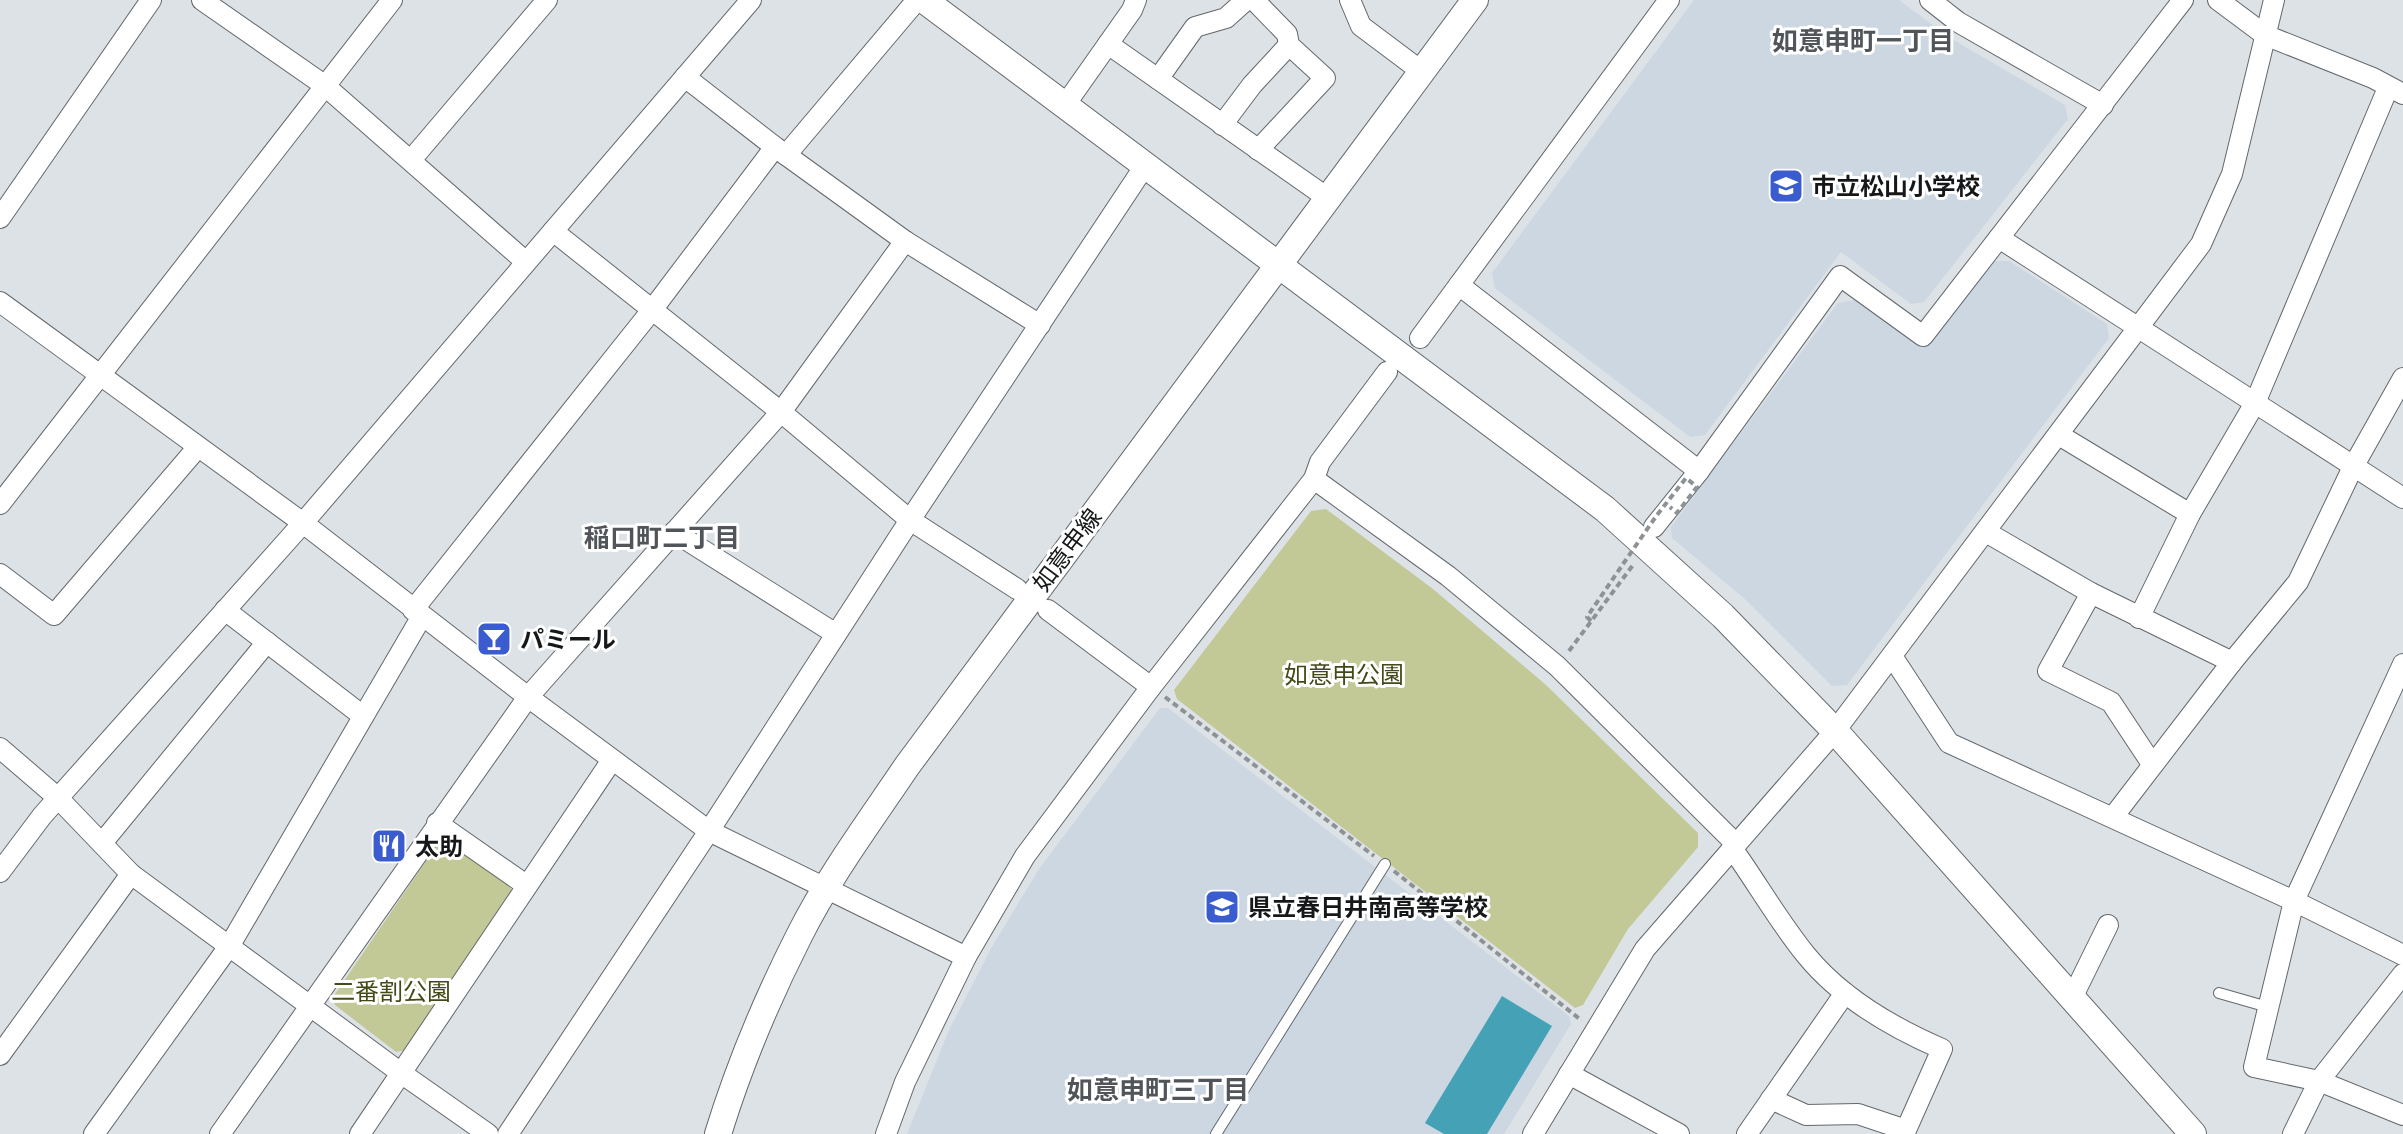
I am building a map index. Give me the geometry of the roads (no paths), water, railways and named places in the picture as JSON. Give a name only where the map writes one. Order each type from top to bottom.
[{"type":"street","points":[[0,218],[151,0]]},
{"type":"street","points":[[202,0],[324,85],[526,262]]},
{"type":"street","points":[[0,504],[392,0]]},
{"type":"street","points":[[411,160],[547,0]]},
{"type":"street","points":[[0,872],[58,798],[303,523],[751,0]]},
{"type":"street","points":[[94,1134],[230,945],[363,716],[418,613],[652,310],[780,151],[917,0]]},
{"type":"street","points":[[924,0],[1605,509],[1723,616],[1835,731],[2193,1134]]},
{"type":"street","points":[[1065,105],[1136,0]]},
{"type":"street","points":[[1158,79],[1195,27],[1226,18],[1246,0]]},
{"type":"street","points":[[1254,0],[1287,34],[1289,45],[1325,78],[1258,150]]},
{"type":"street","points":[[1350,0],[1361,26],[1421,71]]},
{"type":"street","name":"如意申線","points":[[718,1134],[755,1032],[799,935],[826,888],[907,766],[1475,0]]},
{"type":"street","points":[[1420,338],[1669,0]]},
{"type":"street","points":[[1930,0],[1958,22],[2103,105]]},
{"type":"street","points":[[1654,527],[1699,471],[1840,276],[1923,336],[2183,0]]},
{"type":"street","points":[[2139,618],[2190,514],[2255,403],[2395,91],[2373,78],[2265,35],[2218,0]]},
{"type":"street","points":[[1533,1134],[1645,949],[1835,731],[2201,244],[2232,174],[2274,0]]},
{"type":"street","points":[[1108,44],[1329,199]]},
{"type":"street","points":[[1222,125],[1252,85],[1289,45]]},
{"type":"street","points":[[685,77],[780,151],[905,241],[1040,325]]},
{"type":"street","points":[[508,1134],[1146,164]]},
{"type":"street","points":[[553,231],[781,412],[910,520],[1017,589]]},
{"type":"street","points":[[1999,238],[2403,498]]},
{"type":"street","points":[[220,1134],[528,697],[781,412],[905,241]]},
{"type":"street","points":[[1459,285],[1699,471]]},
{"type":"street","points":[[0,302],[303,523],[528,697],[709,831],[966,957]]},
{"type":"street","points":[[886,1134],[905,1082],[966,957],[1025,856],[1151,687],[1314,479],[1320,462],[1387,372]]},
{"type":"street","points":[[2113,817],[2298,582],[2353,467],[2403,378]]},
{"type":"street","points":[[2059,435],[2190,514]]},
{"type":"street","points":[[0,574],[54,615],[198,447]]},
{"type":"street","points":[[1314,479],[1448,576],[1557,666],[1734,846],[1806,956],[1845,993],[1899,1031],[1942,1049],[1906,1130],[1858,1114],[1806,1115],[1771,1099]]},
{"type":"street","points":[[674,532],[836,634]]},
{"type":"street","points":[[1986,532],[2091,593],[2232,662]]},
{"type":"street","points":[[2091,593],[2048,671],[2111,702],[2152,764]]},
{"type":"street","points":[[225,610],[363,716]]},
{"type":"street","points":[[1048,610],[1151,687]]},
{"type":"street","points":[[102,843],[267,642]]},
{"type":"street","points":[[1892,656],[1949,743],[2294,901],[2403,955]]},
{"type":"street","points":[[2403,664],[2294,901],[2254,1067],[2319,1081],[2403,1115]]},
{"type":"street","points":[[0,748],[58,798],[131,874],[488,1134]]},
{"type":"street","points":[[360,1134],[612,760]]},
{"type":"street","points":[[437,823],[526,885]]},
{"type":"street","points":[[0,1055],[131,874]]},
{"type":"street","points":[[2072,998],[2108,925]]},
{"type":"street","points":[[2293,1134],[2319,1081],[2403,974]]},
{"type":"street","points":[[1747,1134],[1845,993]]},
{"type":"street","points":[[1569,1074],[1679,1134]]},
{"type":"lane","points":[[1216,1134],[1385,864]]},
{"type":"lane","points":[[2219,993],[2268,1007]]},
{"type":"water","points":[[1502,996],[1552,1026],[1487,1134],[1444,1134],[1425,1123]]},
{"type":"place","name":"市立松山小学校","points":[[1786,186]]},
{"type":"place","name":"パミール","points":[[494,639]]},
{"type":"place","name":"太助","points":[[389,846]]},
{"type":"place","name":"県立春日井南高等学校","points":[[1222,907]]},
{"type":"district","name":"如意申町一丁目","points":[[1863,41]]},
{"type":"district","name":"稲口町二丁目","points":[[662,538]]},
{"type":"district","name":"如意申町三丁目","points":[[1158,1090]]},
{"type":"park label","name":"如意申公園","points":[[1344,674]]},
{"type":"park label","name":"二番割公園","points":[[391,991]]}]
